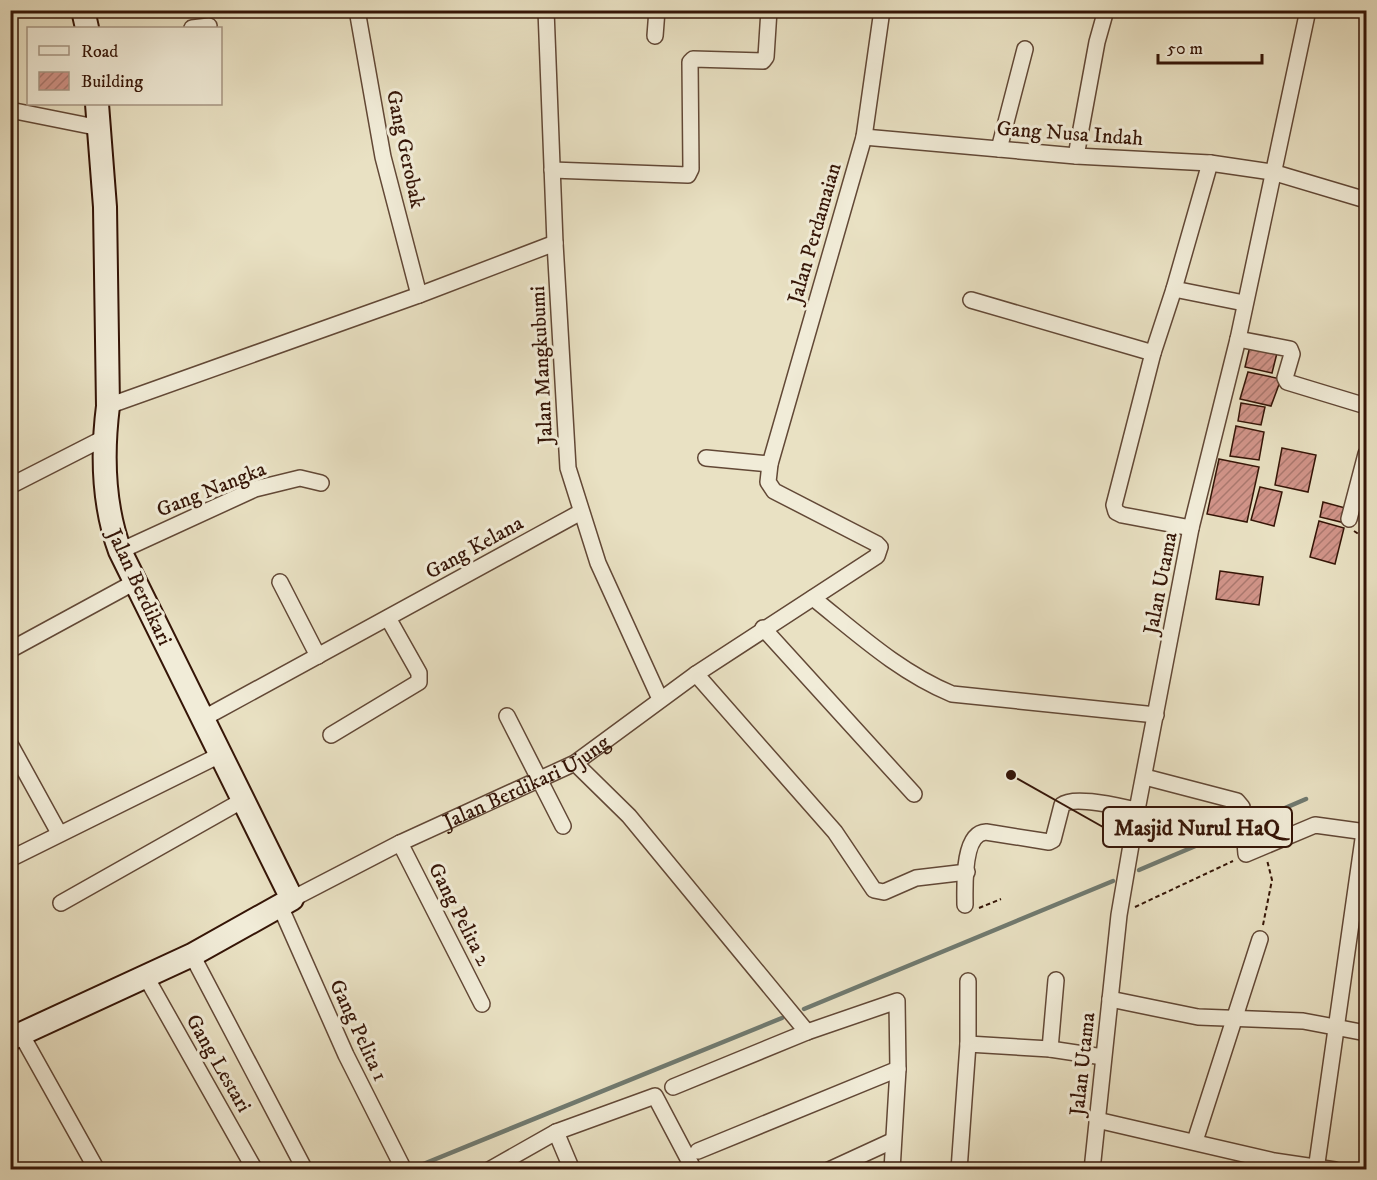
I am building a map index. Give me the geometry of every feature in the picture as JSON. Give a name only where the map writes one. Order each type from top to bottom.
[{"type":"street","points":[[83,10],[87,27]]},
{"type":"street","name":"Gang Gerobak","points":[[357,10],[383,158],[418,295]]},
{"type":"street","name":"Jalan Mangkubumi","points":[[546,10],[555,243],[568,468],[603,573],[660,699]]},
{"type":"street","points":[[655,36],[657,10]]},
{"type":"street","points":[[552,170],[688,175],[691,169],[690,62],[693,59],[763,61],[766,57],[769,10]]},
{"type":"street","name":"Jalan Perdamaian","points":[[770,464],[864,137],[882,10]]},
{"type":"street","points":[[1076,156],[1097,42],[1106,10]]},
{"type":"street","name":"Jalan Utama","points":[[1092,1170],[1119,915],[1137,810],[1191,528],[1238,339],[1308,10]]},
{"type":"street","points":[[200,27],[209,26]]},
{"type":"street","points":[[999,149],[1025,49]]},
{"type":"street","name":"Jalan Berdikari","points":[[97,105],[105,207],[108,406],[104,438],[109,522],[135,582],[244,799],[286,902]]},
{"type":"street","points":[[10,110],[100,128]]},
{"type":"street","name":"Gang Nusa Indah","points":[[864,137],[1076,156],[1210,163],[1272,172],[1366,200]]},
{"type":"street","points":[[1191,528],[1122,515],[1116,512],[1114,505],[1153,353],[1210,163]]},
{"type":"street","points":[[108,406],[418,295],[555,243]]},
{"type":"street","points":[[1174,289],[1244,303]]},
{"type":"street","points":[[971,300],[1153,353]]},
{"type":"street","points":[[1238,339],[1290,350],[1292,354],[1285,378],[1287,382],[1366,406]]},
{"type":"street","points":[[10,486],[104,438]]},
{"type":"street","points":[[1350,519],[1366,454]]},
{"type":"street","points":[[706,458],[770,464]]},
{"type":"street","name":"Jalan Berdikari Ujung","points":[[16,1036],[192,954],[400,843],[575,763],[660,699],[763,628],[877,556],[880,547],[774,491],[768,482],[770,464]]},
{"type":"street","name":"Gang Nangka","points":[[120,551],[255,489],[300,478],[321,483]]},
{"type":"street","name":"Gang Kelana","points":[[204,718],[581,512]]},
{"type":"street","points":[[10,650],[135,582]]},
{"type":"street","points":[[280,582],[318,656]]},
{"type":"street","points":[[813,598],[899,667],[923,682],[952,694],[1156,715]]},
{"type":"street","points":[[331,735],[419,682],[419,673],[388,618]]},
{"type":"street","points":[[763,628],[914,794]]},
{"type":"street","points":[[696,674],[835,832],[874,890],[884,892],[916,878],[967,872]]},
{"type":"street","points":[[507,716],[563,826]]},
{"type":"street","points":[[10,744],[16,768],[59,833]]},
{"type":"street","points":[[10,859],[222,754]]},
{"type":"street","points":[[575,763],[629,816],[807,1032]]},
{"type":"street","points":[[1145,777],[1237,801],[1242,807],[1246,854],[1315,825],[1366,832],[1316,1168]]},
{"type":"street","points":[[61,903],[244,799]]},
{"type":"street","points":[[965,905],[970,841],[981,832],[1049,842],[1053,840],[1064,802],[1100,803],[1137,810]]},
{"type":"street","name":"Gang Pelita 2","points":[[400,843],[482,1004]]},
{"type":"street","name":"Gang Pelita 1","points":[[286,902],[346,1056],[404,1170]]},
{"type":"street","points":[[1195,1141],[1260,939]]},
{"type":"street","points":[[192,954],[305,1170]]},
{"type":"street","name":"Gang Lestari","points":[[146,977],[255,1170]]},
{"type":"street","points":[[1050,1049],[1056,980]]},
{"type":"street","points":[[959,1170],[968,1044],[968,981]]},
{"type":"street","points":[[1110,999],[1198,1017],[1304,1021],[1366,1033]]},
{"type":"street","points":[[673,1087],[807,1032],[897,1001],[898,1069],[892,1170]]},
{"type":"street","points":[[16,1036],[97,1170]]},
{"type":"street","points":[[968,1044],[1050,1049],[1103,1057]]},
{"type":"street","points":[[698,1150],[898,1069]]},
{"type":"street","points":[[489,1170],[556,1132],[655,1096],[694,1170]]},
{"type":"street","points":[[1097,1120],[1274,1161],[1335,1170]]},
{"type":"street","points":[[556,1132],[572,1170]]},
{"type":"street","points":[[829,1170],[892,1141]]},
{"type":"path","points":[[1260,939],[1272,880],[1263,845]]},
{"type":"path","points":[[1119,915],[1246,854]]},
{"type":"path","points":[[965,905],[977,909],[1001,899]]},
{"type":"building","points":[[1250,346],[1277,353],[1272,373],[1245,367]]},
{"type":"building","points":[[1248,372],[1281,379],[1271,406],[1240,399]]},
{"type":"building","points":[[1241,403],[1265,407],[1261,425],[1238,421]]},
{"type":"building","points":[[1236,426],[1264,432],[1259,460],[1230,456]]},
{"type":"building","points":[[1282,448],[1316,455],[1308,492],[1275,485]]},
{"type":"building","points":[[1219,459],[1259,467],[1247,522],[1207,514]]},
{"type":"building","points":[[1260,487],[1282,492],[1274,526],[1251,520]]},
{"type":"building","points":[[1323,502],[1349,509],[1345,523],[1320,517]]},
{"type":"building","points":[[1319,521],[1344,528],[1335,564],[1310,557]]},
{"type":"building","points":[[1220,571],[1263,577],[1259,605],[1216,599]]},
{"type":"waterway","points":[[1255,821],[1306,799]]},
{"type":"waterway","points":[[1139,870],[1233,830]]},
{"type":"waterway","points":[[804,1009],[1113,881]]},
{"type":"waterway","points":[[416,1167],[782,1018]]},
{"type":"place","name":"Masjid Nurul HaQ","points":[[1011,775]]}]
